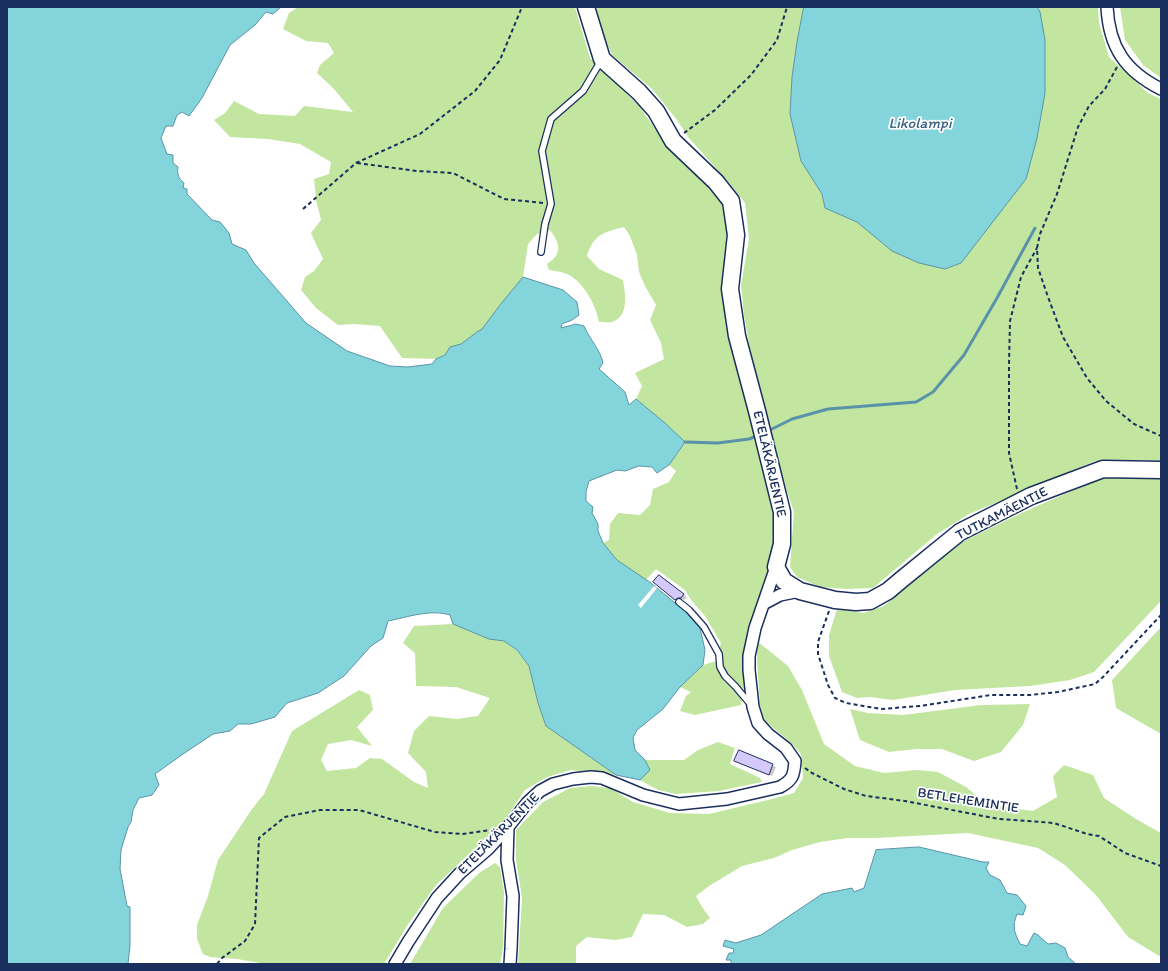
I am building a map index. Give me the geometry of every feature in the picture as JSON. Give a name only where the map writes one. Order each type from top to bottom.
[{"type":"street","points":[[586,7],[602,59]]},
{"type":"street","points":[[1107,7],[1108,23],[1114,45],[1120,55],[1134,71],[1151,84],[1161,89]]},
{"type":"street","name":"ETELÄKÄRJENTIE","points":[[395,964],[438,898],[460,873],[488,849],[527,803],[540,791],[553,784],[573,779],[591,777],[602,778],[643,795],[679,804],[726,799],[780,787],[788,783],[793,776],[795,760],[786,748],[768,734],[758,723],[753,707],[749,670],[755,628],[765,603],[782,544],[782,512],[737,336],[730,290],[736,235],[731,201],[716,182],[674,141],[656,111],[639,92],[602,59]]},
{"type":"street","name":"TUTKAMÄENTIE","points":[[776,567],[784,581],[800,591],[831,599],[856,602],[870,601],[888,591],[960,532],[1032,496],[1102,468],[1161,470]]},
{"type":"street","points":[[765,603],[780,594],[800,591]]},
{"type":"street","points":[[508,827],[507,860],[512,896],[510,964]]},
{"type":"lane","points":[[541,252],[551,204],[542,151],[551,119],[583,91],[602,59]]},
{"type":"lane","points":[[679,602],[689,610],[707,632],[719,654],[720,667],[724,676],[735,686],[753,707]]},
{"type":"path","points":[[303,209],[356,163],[420,134],[475,91],[500,60],[522,7]]},
{"type":"path","points":[[674,141],[715,110],[751,75],[777,40],[787,7]]},
{"type":"path","points":[[1120,55],[1116,68],[1105,89],[1088,106],[1078,127],[1057,194],[1040,234],[1037,248],[1038,268],[1064,337],[1087,378],[1106,401],[1134,424],[1161,436]]},
{"type":"path","points":[[356,163],[417,171],[453,173],[504,198],[551,204]]},
{"type":"path","points":[[1019,502],[1010,453],[1010,321],[1021,277],[1037,248]]},
{"type":"path","points":[[831,599],[827,617],[818,642],[818,654],[828,685],[836,698],[846,703],[881,709],[920,706],[991,695],[1030,695],[1058,692],[1095,684],[1161,615]]},
{"type":"path","name":"BETLEHEMINTIE","points":[[795,760],[812,773],[844,788],[866,796],[905,801],[999,819],[1054,823],[1098,836],[1125,853],[1161,866]]},
{"type":"path","points":[[217,964],[222,958],[245,941],[254,924],[260,838],[285,817],[320,810],[359,810],[435,832],[462,834],[508,827]]},
{"type":"green space","points":[[298,7],[575,7],[590,58],[639,106],[658,133],[722,203],[727,234],[723,289],[774,509],[775,547],[745,646],[744,686],[741,705],[695,715],[680,711],[686,696],[691,692],[680,687],[703,665],[716,661],[721,643],[705,616],[691,600],[685,590],[656,569],[646,580],[617,560],[603,543],[609,540],[610,524],[618,513],[640,515],[650,505],[653,489],[669,482],[676,471],[669,465],[685,442],[636,399],[642,386],[635,373],[664,359],[661,343],[650,320],[656,305],[639,272],[637,255],[630,236],[624,227],[605,233],[592,243],[587,256],[599,269],[623,280],[625,297],[624,310],[618,319],[612,322],[599,322],[591,300],[577,280],[564,273],[549,270],[547,264],[556,256],[558,252],[558,244],[550,230],[537,234],[528,244],[523,277],[482,330],[461,344],[450,347],[445,355],[436,359],[402,358],[380,326],[354,324],[338,325],[316,308],[301,290],[305,277],[314,271],[323,259],[311,233],[321,220],[316,200],[314,179],[329,174],[331,162],[300,144],[268,139],[230,137],[214,120],[225,113],[234,101],[259,114],[295,116],[304,106],[353,112],[334,89],[317,73],[320,65],[334,53],[328,43],[306,41],[283,29],[289,13]]},
{"type":"green space","points":[[594,7],[804,7],[792,77],[790,114],[801,161],[822,194],[825,208],[857,222],[887,247],[947,7],[1098,7],[1099,23],[1109,57],[1148,93],[1161,99],[1161,461],[1095,461],[969,514],[937,534],[873,588],[847,589],[820,587],[797,577],[790,567],[794,512],[781,474],[753,367],[744,315],[741,285],[749,239],[745,203],[688,137],[677,120],[652,89],[612,55],[595,16]]},
{"type":"green space","points":[[1120,7],[1161,7],[1161,78],[1143,65],[1125,40]]},
{"type":"green space","points":[[1121,475],[1161,478],[1161,601],[1094,672],[1070,680],[1030,686],[955,690],[893,700],[870,697],[857,698],[842,692],[829,656],[829,635],[837,609],[864,613],[884,606],[960,543],[1019,514],[1099,479]]},
{"type":"green space","points":[[453,624],[489,639],[504,641],[516,650],[529,666],[538,703],[546,726],[616,775],[571,770],[547,777],[525,790],[505,820],[436,885],[407,926],[384,964],[266,964],[237,959],[210,957],[203,954],[197,939],[197,925],[208,896],[218,860],[252,809],[264,794],[292,731],[359,690],[370,695],[373,710],[357,727],[372,746],[351,740],[328,744],[321,760],[327,771],[356,768],[370,758],[382,759],[414,782],[428,788],[426,772],[408,753],[414,731],[429,716],[457,719],[478,716],[490,698],[456,687],[416,686],[415,653],[403,643],[414,626]]},
{"type":"green space","points":[[1161,627],[1161,734],[1116,708],[1112,680]]},
{"type":"green space","points":[[757,641],[788,666],[802,690],[824,744],[855,766],[884,773],[917,770],[938,772],[966,787],[988,805],[1033,811],[1057,797],[1053,776],[1064,765],[1093,775],[1104,798],[1161,833],[1161,957],[1128,937],[1096,895],[1065,865],[1038,848],[968,833],[848,838],[820,842],[792,850],[774,858],[742,866],[709,886],[696,896],[710,918],[703,924],[687,927],[664,915],[643,914],[632,937],[615,940],[587,937],[576,946],[576,964],[518,964],[522,898],[516,860],[516,830],[543,802],[570,788],[592,786],[610,788],[633,802],[670,813],[709,814],[794,793],[803,778],[801,754],[790,742],[764,720],[760,706]]},
{"type":"green space","points":[[1030,704],[1023,725],[1001,752],[974,761],[942,749],[916,749],[889,752],[860,740],[850,709],[868,713],[903,715],[981,705]]},
{"type":"green space","points":[[718,742],[735,748],[730,764],[760,778],[762,782],[719,791],[676,794],[658,790],[640,780],[650,770],[645,760],[684,760],[698,750]]},
{"type":"green space","points":[[495,863],[500,867],[504,892],[503,948],[500,964],[410,964],[443,908],[479,873]]},
{"type":"water","points":[[7,7],[281,7],[273,14],[266,12],[255,25],[230,45],[202,98],[189,116],[182,112],[177,115],[173,126],[166,126],[161,138],[167,154],[173,155],[173,163],[178,167],[178,176],[184,183],[183,188],[187,189],[187,194],[212,220],[220,222],[229,233],[232,244],[246,250],[254,263],[306,323],[347,351],[390,366],[408,367],[432,364],[436,359],[445,355],[450,347],[461,344],[482,329],[523,277],[563,290],[577,302],[579,315],[562,324],[561,328],[576,324],[584,326],[602,358],[603,363],[599,369],[625,392],[629,405],[636,399],[685,442],[669,465],[657,473],[652,467],[639,466],[625,471],[617,470],[589,481],[586,492],[586,501],[593,507],[592,513],[598,524],[598,531],[603,543],[617,560],[651,583],[686,612],[700,628],[705,650],[703,665],[680,687],[663,709],[637,730],[633,738],[635,750],[645,760],[650,770],[640,780],[616,775],[546,726],[538,703],[529,666],[517,650],[504,641],[489,639],[453,624],[450,615],[442,613],[419,614],[388,621],[383,638],[371,646],[344,676],[318,693],[287,703],[275,717],[251,724],[238,724],[230,731],[213,734],[155,774],[159,785],[152,795],[139,798],[133,810],[131,822],[121,850],[120,869],[127,906],[130,907],[130,945],[128,964],[7,964]]},
{"type":"water","name":"Likolampi","points":[[804,7],[1037,7],[1040,12],[1045,40],[1045,93],[1037,138],[1026,179],[961,263],[945,269],[919,263],[892,251],[857,222],[825,208],[822,194],[801,161],[790,114],[792,77]]},
{"type":"water","points":[[919,847],[983,862],[989,862],[986,868],[990,875],[1000,880],[1007,893],[1017,895],[1026,906],[1023,915],[1017,914],[1014,926],[1020,944],[1027,946],[1034,933],[1048,944],[1056,943],[1065,948],[1068,957],[1076,964],[731,964],[731,960],[726,960],[729,953],[733,953],[734,949],[723,946],[725,940],[736,943],[761,935],[822,894],[852,888],[854,892],[864,888],[876,850]]},
{"type":"pier","points":[[654,586],[657,588],[641,608],[638,605]]},
{"type":"building","points":[[659,575],[684,594],[681,598],[675,600],[653,582]]},
{"type":"building","points":[[739,750],[773,764],[769,775],[734,761]]},
{"type":"waterway","points":[[772,429],[792,419],[828,409],[916,402],[933,392],[964,355],[1035,228]]},
{"type":"waterway","points":[[685,442],[718,443],[754,437]]}]
